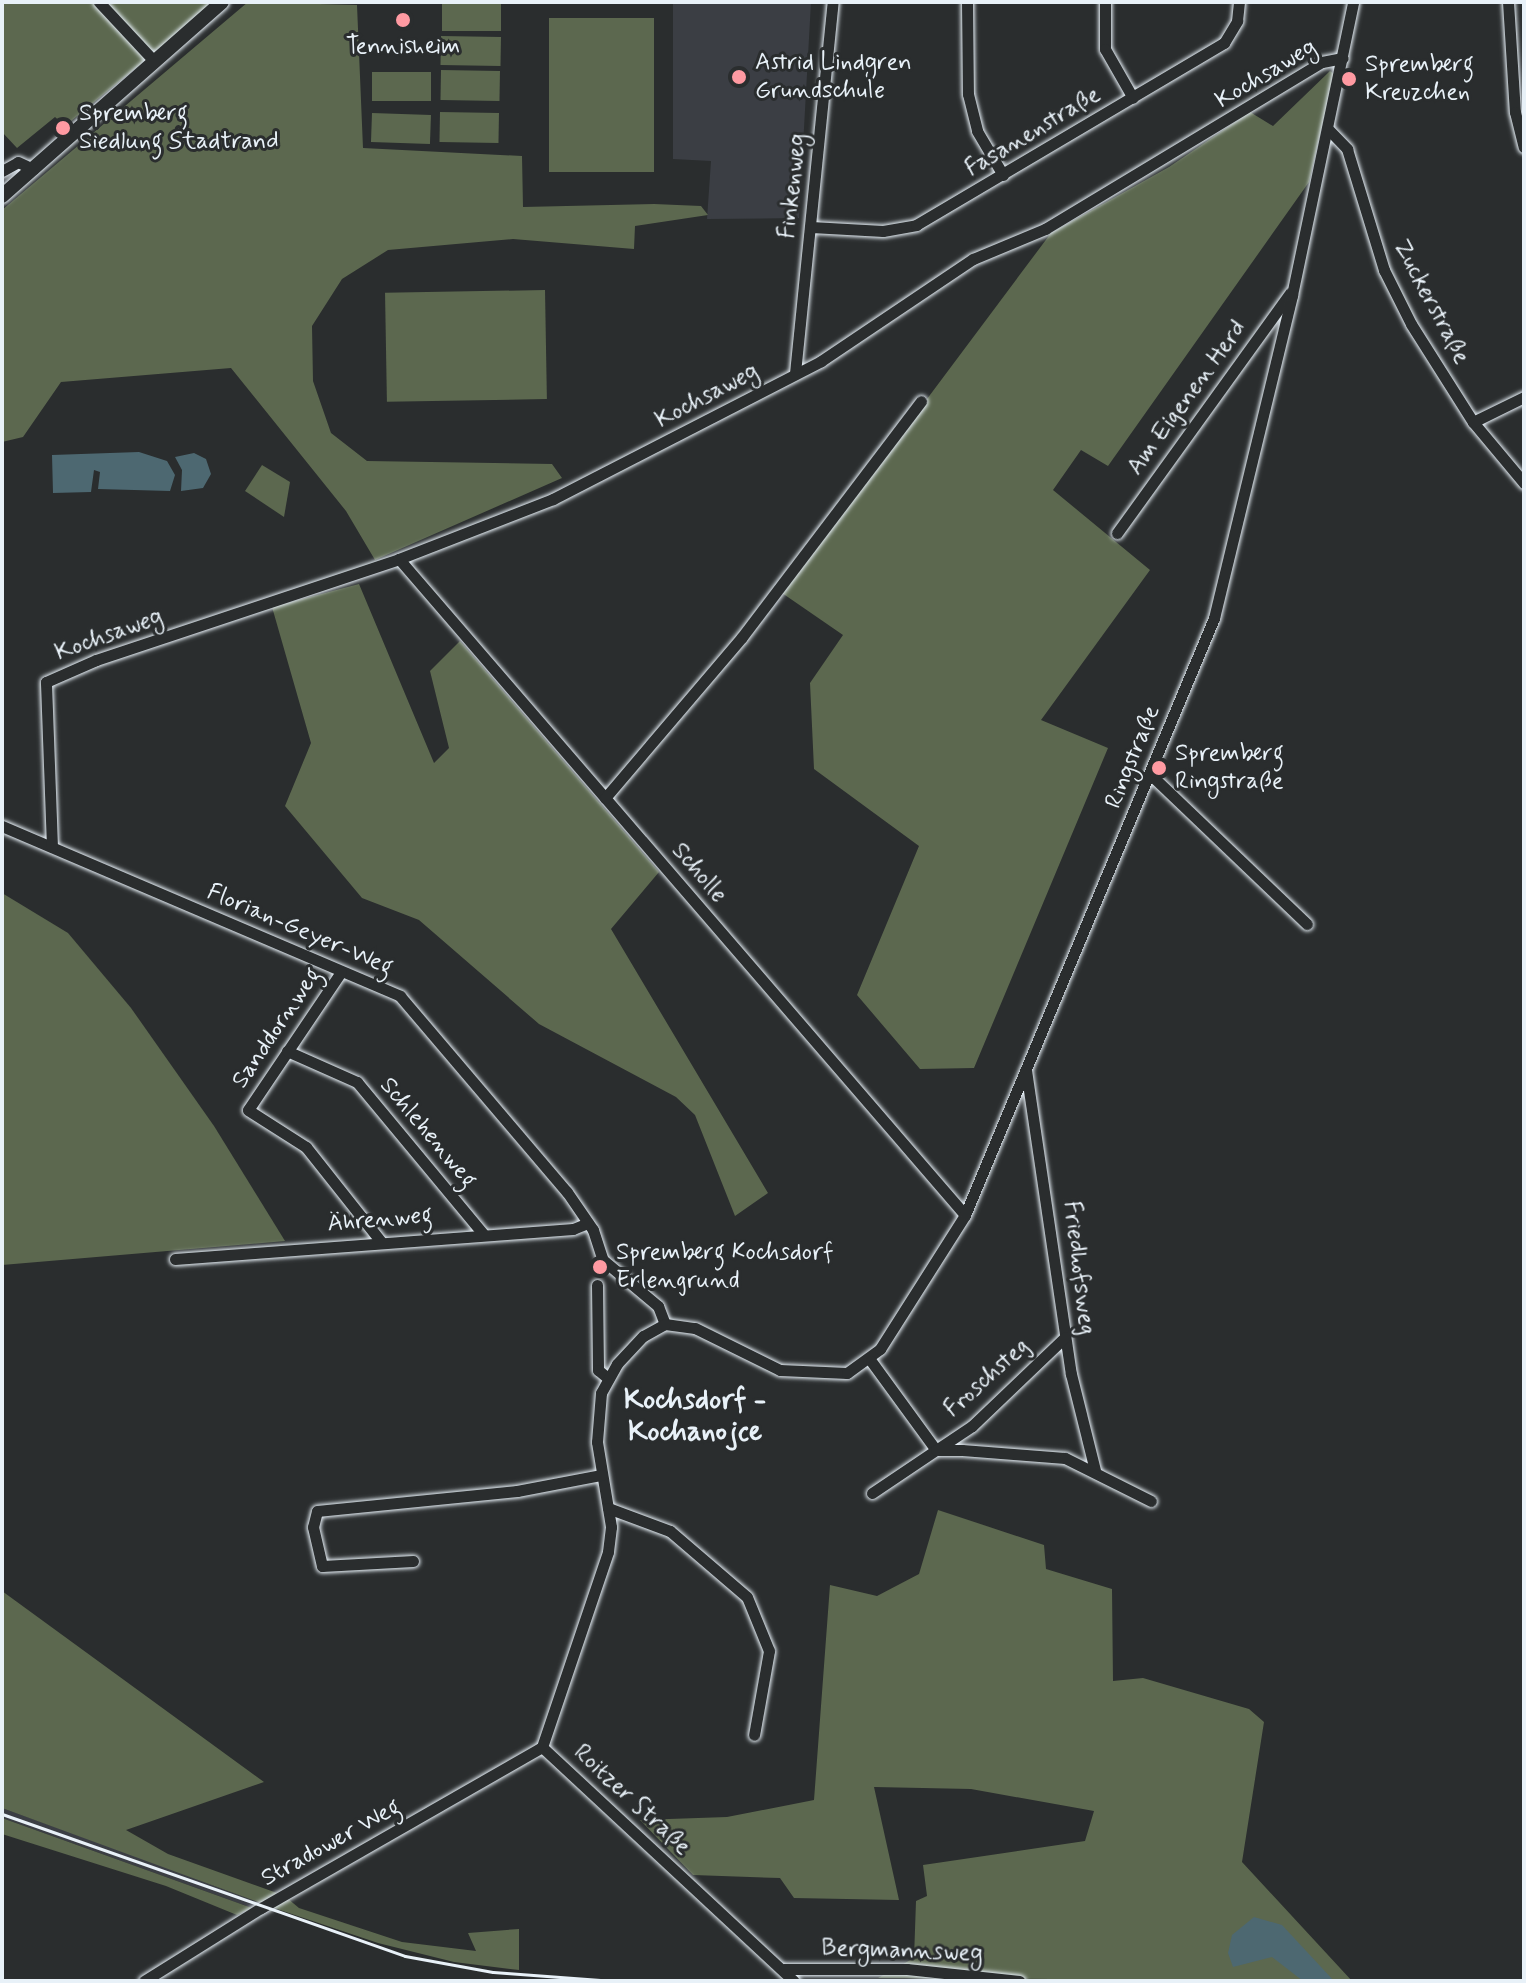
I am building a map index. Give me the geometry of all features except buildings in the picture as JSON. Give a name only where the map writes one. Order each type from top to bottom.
[{"type":"street","points":[[99,2],[154,61]]},
{"type":"street","points":[[2,196],[222,2]]},
{"type":"street","name":"Finkenweg","points":[[795,373],[833,2]]},
{"type":"street","points":[[967,2],[968,94],[977,131],[1003,175]]},
{"type":"street","points":[[1105,2],[1105,49],[1133,98]]},
{"type":"street","name":"Fasanenstraße","points":[[811,227],[901,230],[1003,175],[1224,43],[1237,21],[1239,2]]},
{"type":"street","name":"Ringstraße","points":[[871,1361],[965,1215],[1214,618],[1293,288],[1353,2]]},
{"type":"street","points":[[1508,2],[1524,147]]},
{"type":"street","name":"Kochsaweg","points":[[52,847],[46,682],[96,660],[399,559],[553,499],[821,361],[973,259],[1045,229],[1322,62],[1343,58]]},
{"type":"street","name":"Zuckerstraße","points":[[1328,129],[1347,149],[1384,270],[1473,422],[1524,483]]},
{"type":"street","points":[[2,171],[18,162],[33,169]]},
{"type":"street","name":"Am Eigenen Herd","points":[[1117,533],[1293,288]]},
{"type":"street","points":[[1473,422],[1524,397]]},
{"type":"street","points":[[605,798],[742,637],[921,401]]},
{"type":"street","name":"Scholle","points":[[399,559],[965,1215]]},
{"type":"street","points":[[1150,774],[1307,924]]},
{"type":"street","name":"Florian-Geyer-Weg","points":[[2,826],[400,996],[588,1223],[603,1260],[658,1306],[665,1324]]},
{"type":"street","name":"Sanddornweg","points":[[341,972],[248,1110],[306,1147],[382,1243]]},
{"type":"street","name":"Schlehenweg","points":[[287,1051],[357,1082],[483,1234]]},
{"type":"street","name":"Friedhofsweg","points":[[1026,1069],[1065,1337],[1095,1470]]},
{"type":"street","name":"Ährenweg","points":[[175,1259],[588,1223]]},
{"type":"street","points":[[597,1285],[598,1370],[608,1378]]},
{"type":"street","points":[[665,1324],[695,1328],[780,1370],[826,1376],[871,1361],[936,1450],[1065,1458],[1095,1470],[1151,1501]]},
{"type":"street","name":"Roitzer Straße","points":[[665,1324],[643,1336],[608,1378],[596,1417],[601,1475],[608,1508],[608,1552],[542,1747],[794,1981]]},
{"type":"street","name":"Froschsteg","points":[[872,1493],[972,1426],[1065,1337]]},
{"type":"street","points":[[413,1561],[322,1566],[313,1527],[317,1511],[517,1491],[601,1475]]},
{"type":"street","points":[[608,1508],[670,1531],[747,1597],[769,1651],[754,1735]]},
{"type":"street","name":"Stradower Weg","points":[[144,1981],[261,1908],[542,1747]]},
{"type":"street","name":"Bergmannsweg","points":[[784,1969],[907,1969],[1019,1981]]},
{"type":"shaded area","name":"Astrid Lindgren Grundschule","points":[[673,2],[811,2],[799,218],[707,219],[711,161],[673,159]]},
{"type":"shaded area","points":[[2,1808],[261,1903],[252,1908],[2,1818]]},
{"type":"green space","points":[[2,2],[216,2],[65,126],[55,117],[17,148],[2,132]]},
{"type":"green space","points":[[248,2],[357,5],[363,148],[522,156],[523,207],[701,206],[708,215],[635,226],[634,249],[513,239],[388,250],[342,279],[312,326],[313,381],[331,433],[367,461],[552,464],[562,478],[375,560],[346,511],[231,368],[61,382],[23,437],[2,442],[2,210]]},
{"type":"green space","points":[[442,3],[501,3],[501,31],[442,31]]},
{"type":"green space","points":[[549,18],[654,18],[654,172],[549,172]]},
{"type":"green space","points":[[441,36],[501,37],[500,66],[440,65]]},
{"type":"green space","points":[[441,70],[500,71],[499,101],[440,100]]},
{"type":"green space","points":[[1330,71],[1334,74],[1309,182],[1108,466],[1081,450],[1053,490],[1150,570],[1041,720],[1108,748],[974,1068],[920,1069],[857,995],[919,846],[814,769],[810,683],[843,635],[782,593],[1051,233],[1169,167],[1250,112],[1273,126]]},
{"type":"green space","points":[[372,72],[431,72],[431,101],[372,101]]},
{"type":"green space","points":[[440,112],[499,113],[498,143],[439,142]]},
{"type":"green space","points":[[372,113],[431,115],[430,144],[371,142]]},
{"type":"green space","points":[[545,290],[547,399],[387,402],[385,293]]},
{"type":"green space","points":[[262,465],[290,482],[284,517],[245,491]]},
{"type":"green space","points":[[359,584],[434,763],[449,748],[430,671],[460,641],[659,872],[611,929],[768,1193],[735,1216],[695,1115],[676,1097],[539,1024],[419,920],[362,898],[285,806],[311,743],[272,607]]},
{"type":"green space","points":[[2,893],[68,933],[131,1008],[214,1126],[285,1241],[2,1265]]},
{"type":"green space","points":[[938,1510],[1044,1545],[1046,1569],[1112,1589],[1113,1681],[1143,1678],[1249,1709],[1264,1722],[1242,1862],[1352,1981],[878,1978],[914,1958],[916,1901],[927,1896],[923,1865],[1085,1841],[1094,1811],[971,1789],[874,1787],[899,1900],[794,1898],[780,1878],[693,1875],[640,1820],[727,1817],[814,1800],[830,1585],[877,1596],[919,1574]]},
{"type":"green space","points":[[2,1591],[264,1782],[126,1830],[168,1854],[277,1893],[261,1903],[2,1808]]},
{"type":"green space","points":[[2,1818],[252,1908],[237,1915],[166,1886],[2,1834]]},
{"type":"green space","points":[[287,1898],[299,1908],[402,1942],[476,1951],[468,1933],[519,1929],[519,1970],[454,1962],[378,1943],[271,1907]]},
{"type":"water","points":[[139,452],[167,461],[175,475],[170,491],[98,489],[100,472],[94,470],[91,492],[53,493],[52,455]]},
{"type":"water","points":[[194,453],[206,459],[211,474],[203,488],[181,491],[182,470],[175,457]]},
{"type":"water","points":[[1254,1917],[1282,1925],[1334,1981],[1303,1981],[1272,1957],[1233,1967],[1228,1953],[1232,1935]]},
{"type":"railway","points":[[2,1814],[405,1956],[493,1972],[614,1981]]},
{"type":"place","name":"Tennisheim","points":[[403,20]]},
{"type":"place","name":"Astrid Lindgren Grundschule","points":[[739,77]]},
{"type":"place","name":"Spremberg Kreuzchen","points":[[1349,79]]},
{"type":"place","name":"Spremberg Siedlung Stadtrand","points":[[63,128]]},
{"type":"place","name":"Spremberg Ringstraße","points":[[1159,768]]},
{"type":"place","name":"Spremberg Kochsdorf Erlengrund","points":[[600,1267]]},
{"type":"district","name":"Kochsdorf - Kochanojce","points":[[695,1417]]}]
